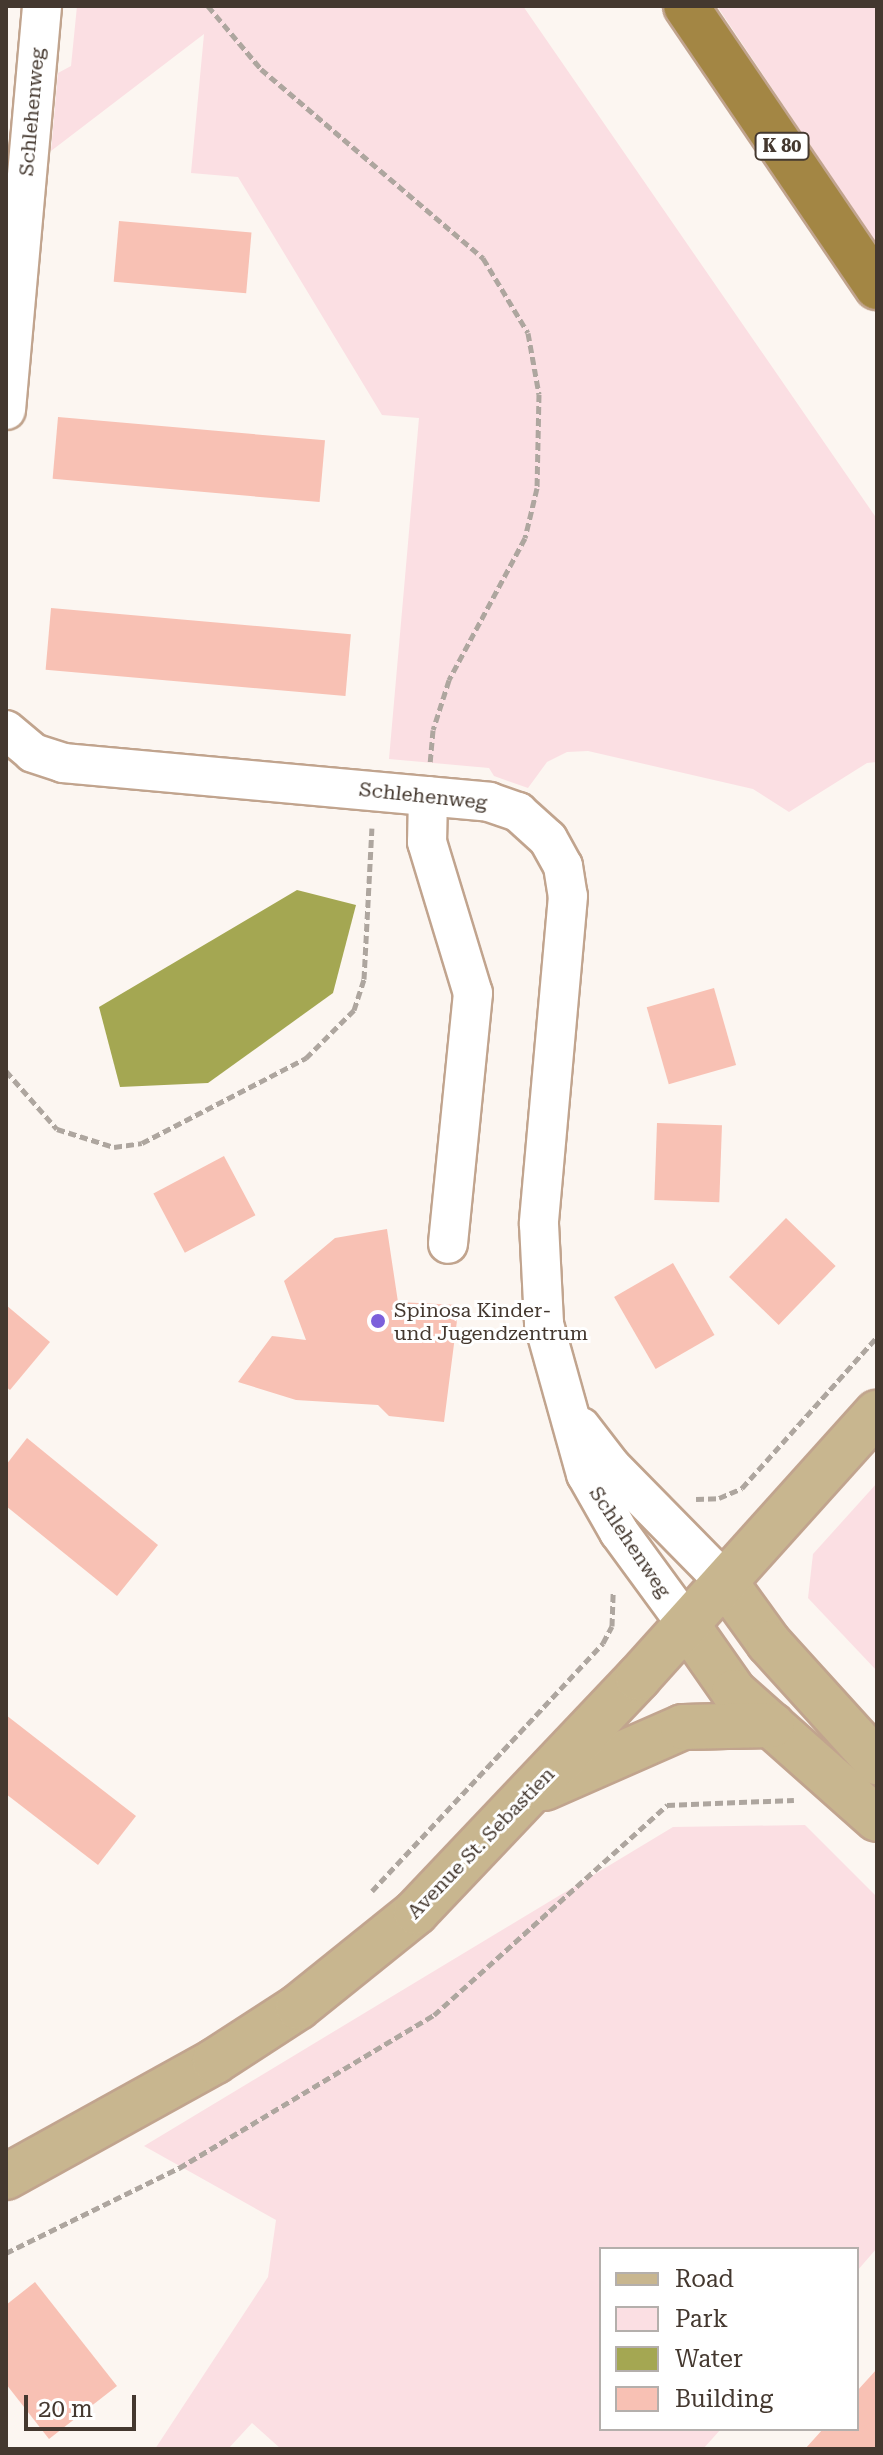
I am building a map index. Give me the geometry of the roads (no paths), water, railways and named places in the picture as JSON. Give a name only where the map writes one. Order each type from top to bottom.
[{"type":"highway","name":"K 80","points":[[686,6],[877,287]]},
{"type":"main road","name":"Avenue St. Sebastien","points":[[6,2177],[215,2061],[298,2007],[416,1912],[687,1625],[877,1413]]},
{"type":"main road","points":[[725,1582],[769,1643],[877,1762]]},
{"type":"main road","points":[[687,1625],[734,1692],[877,1819]]},
{"type":"main road","points":[[528,1795],[683,1727],[772,1725]]},
{"type":"street","name":"Schlehenweg","points":[[6,410],[42,6]]},
{"type":"street","name":"Schlehenweg","points":[[6,730],[33,753],[63,763],[489,802],[518,812],[548,839],[566,876],[568,896],[538,1257],[553,1363],[586,1474],[687,1625]]},
{"type":"street","points":[[428,796],[427,842],[473,993],[448,1244]]},
{"type":"street","name":"Schlehenweg","points":[[553,1363],[575,1418],[598,1451],[669,1520],[725,1582]]},
{"type":"water","points":[[297,890],[356,905],[333,993],[208,1083],[120,1087],[99,1007]]},
{"type":"place","name":"Spinosa Kinder- und Jugendzentrum","points":[[378,1321]]}]
